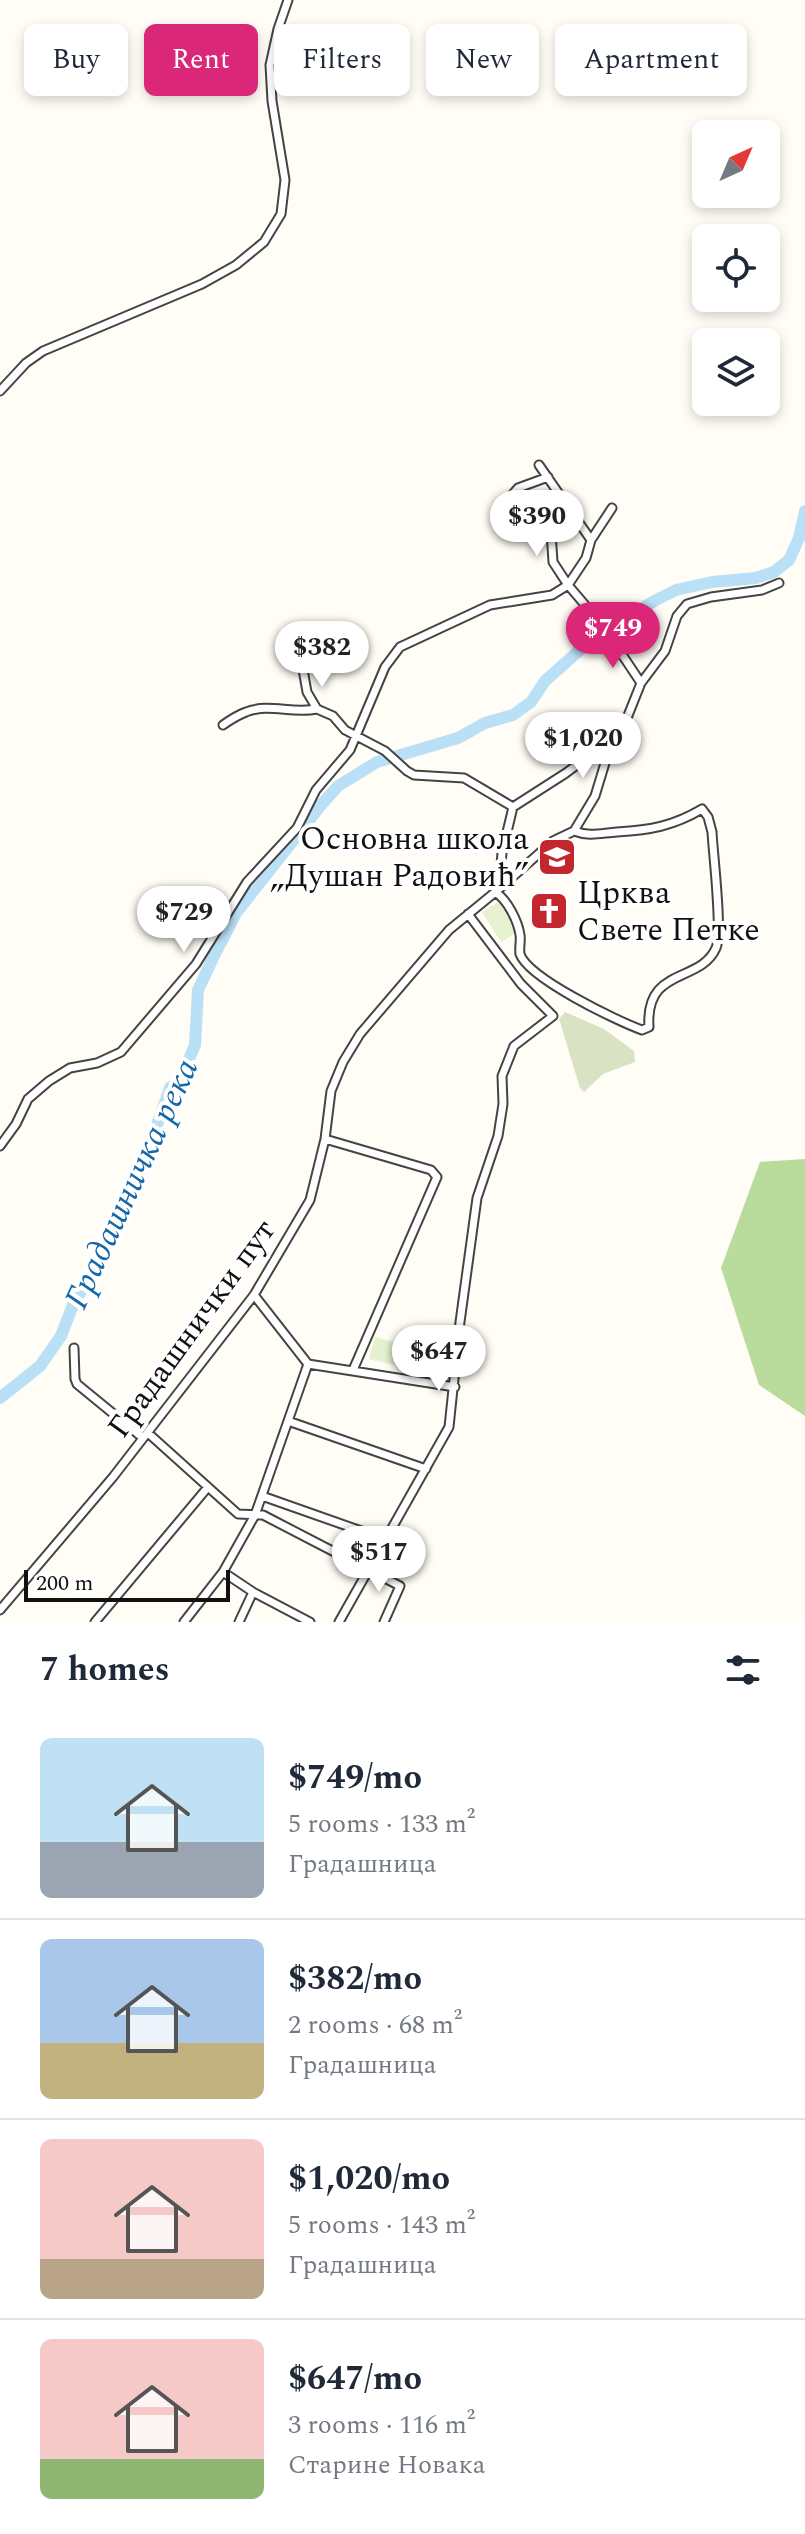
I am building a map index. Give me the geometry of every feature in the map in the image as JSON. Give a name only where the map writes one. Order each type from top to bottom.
[{"type":"street","points":[[0,391],[26,363],[43,351],[189,291],[236,265],[264,242],[281,214],[285,180],[272,101],[270,65],[288,0]]},
{"type":"street","points":[[539,465],[591,540]]},
{"type":"street","points":[[507,501],[518,488],[548,477]]},
{"type":"street","points":[[0,1146],[16,1124],[28,1099],[70,1068],[97,1063],[121,1052],[196,964],[247,882],[297,828],[316,790],[350,750],[385,667],[400,647],[490,605],[552,595],[568,585],[612,508]]},
{"type":"street","points":[[550,517],[553,562],[603,626],[641,683]]},
{"type":"street","points":[[613,738],[513,807],[497,890],[520,932],[520,954],[529,966],[561,990],[619,1021],[647,1030],[655,993],[710,957],[720,937],[712,832],[708,817],[702,809],[680,822],[638,832],[588,836],[574,831],[595,796],[613,738],[627,718],[641,683],[663,656],[677,616],[687,604],[711,597],[762,590],[779,583]]},
{"type":"street","points":[[298,641],[307,692],[317,709],[333,716],[345,730],[385,751],[414,775],[464,778],[513,807]]},
{"type":"street","points":[[223,725],[251,710],[272,708],[300,713],[317,709]]},
{"type":"street","name":"Градашнички пут","points":[[0,1610],[145,1436],[254,1295],[306,1209],[325,1139],[331,1091],[360,1034],[449,930],[553,841],[574,831]]},
{"type":"street","points":[[339,1622],[449,1427],[477,1198],[498,1136],[503,1104],[502,1076],[514,1046],[553,1016],[521,984],[468,914]]},
{"type":"street","points":[[325,1139],[431,1170],[437,1177],[353,1370]]},
{"type":"street","points":[[254,1295],[308,1364],[455,1387]]},
{"type":"street","points":[[74,1348],[77,1384],[238,1514],[263,1515],[400,1586],[384,1622]]},
{"type":"street","points":[[184,1622],[223,1572],[255,1515],[308,1364]]},
{"type":"street","points":[[288,1421],[426,1469]]},
{"type":"street","points":[[95,1622],[208,1487]]},
{"type":"street","points":[[262,1496],[384,1539]]},
{"type":"street","points":[[223,1572],[310,1622]]},
{"type":"street","points":[[239,1622],[253,1592]]},
{"type":"green space","points":[[500,901],[519,931],[501,942],[482,912]]},
{"type":"green space","points":[[565,1012],[604,1029],[634,1051],[635,1062],[603,1074],[584,1092],[580,1088],[559,1019]]},
{"type":"green space","points":[[805,1159],[805,1416],[759,1385],[721,1268],[760,1162]]},
{"type":"green space","points":[[375,1337],[417,1348],[411,1369],[369,1359]]},
{"type":"waterway","name":"Градашничка река","points":[[0,1398],[40,1366],[61,1336],[73,1305],[114,1235],[170,1088],[181,1078],[195,1045],[198,990],[236,913],[338,786],[377,762],[458,738],[485,723],[513,715],[531,702],[545,681],[582,648],[624,623],[637,611],[676,590],[712,582],[756,578],[774,572],[789,560],[799,538],[805,511]]},
{"type":"place","name":"Основна школа „Душан Радовић”","points":[[557,857]]},
{"type":"place","name":"Црква Свете Петке","points":[[549,911]]}]
